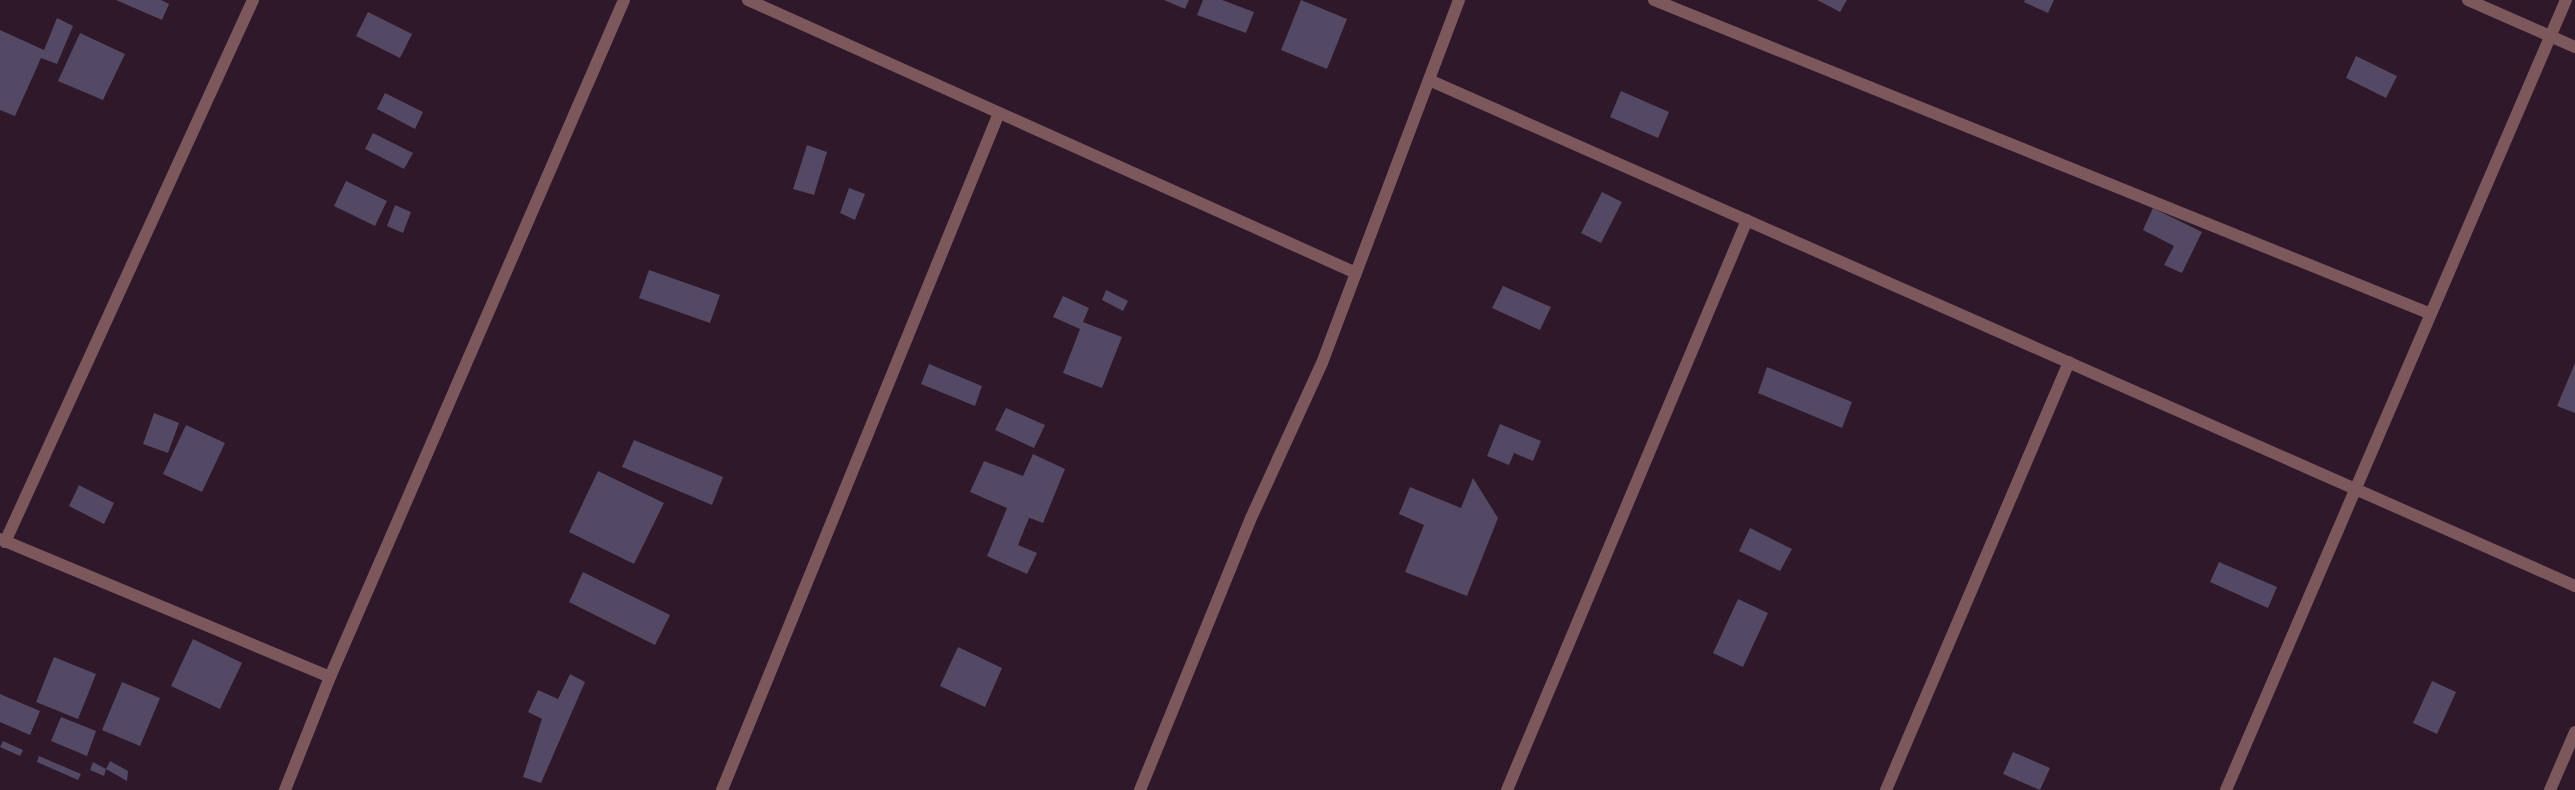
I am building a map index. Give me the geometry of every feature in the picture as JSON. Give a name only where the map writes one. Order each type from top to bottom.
[{"type":"street","points":[[253,0],[3,540],[330,677]]},
{"type":"street","points":[[285,790],[330,677],[624,0]]},
{"type":"street","points":[[748,0],[1356,273]]},
{"type":"street","points":[[1140,790],[1251,518],[1322,363],[1459,0]]},
{"type":"street","points":[[1654,0],[2431,314]]},
{"type":"street","points":[[2468,0],[2575,47]]},
{"type":"street","points":[[2226,790],[2566,0]]},
{"type":"street","points":[[1428,80],[2575,586]]},
{"type":"street","points":[[722,790],[999,113]]},
{"type":"street","points":[[1508,790],[1747,220]]},
{"type":"street","points":[[1886,790],[2069,362]]},
{"type":"street","points":[[2550,790],[2575,732]]},
{"type":"building","points":[[116,0],[161,0],[169,4],[162,20]]},
{"type":"building","points":[[1164,0],[1189,0],[1185,9]]},
{"type":"building","points":[[1203,0],[1222,0],[1254,12],[1246,33],[1197,15]]},
{"type":"building","points":[[1301,0],[1347,19],[1327,69],[1281,50]]},
{"type":"building","points":[[1817,0],[1847,0],[1840,12]]},
{"type":"building","points":[[2025,0],[2054,0],[2048,13],[2024,2]]},
{"type":"building","points":[[368,12],[412,34],[400,58],[356,36]]},
{"type":"building","points":[[57,18],[73,26],[57,64],[41,58],[15,116],[0,110],[0,30],[44,50]]},
{"type":"building","points":[[80,33],[125,54],[103,100],[58,81]]},
{"type":"building","points":[[2356,56],[2397,76],[2386,98],[2346,78]]},
{"type":"building","points":[[1621,91],[1669,112],[1658,138],[1610,117]]},
{"type":"building","points":[[385,93],[423,112],[415,129],[377,109]]},
{"type":"building","points":[[373,133],[413,153],[404,169],[365,149]]},
{"type":"building","points":[[807,145],[827,152],[814,195],[793,189]]},
{"type":"building","points":[[346,181],[387,201],[375,226],[334,206]]},
{"type":"building","points":[[849,188],[865,194],[855,220],[840,213]]},
{"type":"building","points":[[1602,192],[1622,202],[1601,243],[1581,233]]},
{"type":"building","points":[[395,205],[411,212],[403,233],[387,226]]},
{"type":"building","points":[[2153,208],[2202,232],[2182,273],[2164,265],[2174,246],[2143,230]]},
{"type":"building","points":[[649,270],[720,295],[710,323],[639,298]]},
{"type":"building","points":[[1503,286],[1551,307],[1540,330],[1492,308]]},
{"type":"building","points":[[1106,290],[1128,301],[1123,311],[1102,300]]},
{"type":"building","points":[[1063,296],[1089,308],[1083,322],[1122,337],[1102,388],[1063,373],[1080,329],[1053,317]]},
{"type":"building","points":[[2575,363],[2575,413],[2557,406]]},
{"type":"building","points":[[929,364],[982,386],[975,406],[921,384]]},
{"type":"building","points":[[1767,367],[1852,402],[1842,428],[1758,393]]},
{"type":"building","points":[[1006,408],[1045,425],[1034,448],[995,430]]},
{"type":"building","points":[[154,413],[179,423],[168,453],[143,444]]},
{"type":"building","points":[[1500,424],[1541,441],[1533,461],[1514,453],[1509,465],[1487,456]]},
{"type":"building","points":[[186,425],[225,443],[202,492],[163,474]]},
{"type":"building","points":[[634,440],[723,477],[712,505],[622,467]]},
{"type":"building","points":[[1033,454],[1065,469],[1043,523],[1022,515],[1029,518],[1018,545],[1037,553],[1027,574],[987,556],[1007,508],[970,492],[984,461],[1023,476]]},
{"type":"building","points":[[598,471],[664,503],[634,564],[569,532]]},
{"type":"building","points":[[1473,478],[1498,518],[1467,596],[1405,572],[1424,525],[1399,514],[1410,487],[1461,508]]},
{"type":"building","points":[[79,485],[114,503],[104,524],[69,506]]},
{"type":"building","points":[[1750,528],[1792,549],[1780,571],[1739,551]]},
{"type":"building","points":[[2219,562],[2277,587],[2268,608],[2210,582]]},
{"type":"building","points":[[583,572],[670,615],[655,645],[569,602]]},
{"type":"building","points":[[1738,599],[1768,613],[1743,667],[1713,653]]},
{"type":"building","points":[[193,639],[242,663],[220,709],[171,686]]},
{"type":"building","points":[[958,647],[1002,668],[985,707],[940,686]]},
{"type":"building","points":[[54,657],[96,674],[78,719],[36,702]]},
{"type":"building","points":[[570,674],[585,682],[541,783],[523,777],[542,719],[528,712],[538,690],[558,699]]},
{"type":"building","points":[[2432,681],[2456,692],[2437,734],[2413,723]]},
{"type":"building","points":[[122,682],[160,698],[140,746],[102,730]]},
{"type":"building","points":[[0,694],[40,711],[30,735],[0,722]]},
{"type":"building","points":[[61,717],[96,731],[87,756],[51,741]]},
{"type":"building","points":[[3,741],[23,750],[20,756],[0,747]]},
{"type":"building","points":[[2013,752],[2050,768],[2040,790],[2003,774]]},
{"type":"building","points":[[39,756],[81,774],[78,780],[37,762]]},
{"type":"building","points":[[110,761],[128,771],[127,781],[106,769]]},
{"type":"building","points":[[93,762],[106,769],[104,776],[90,770]]}]
